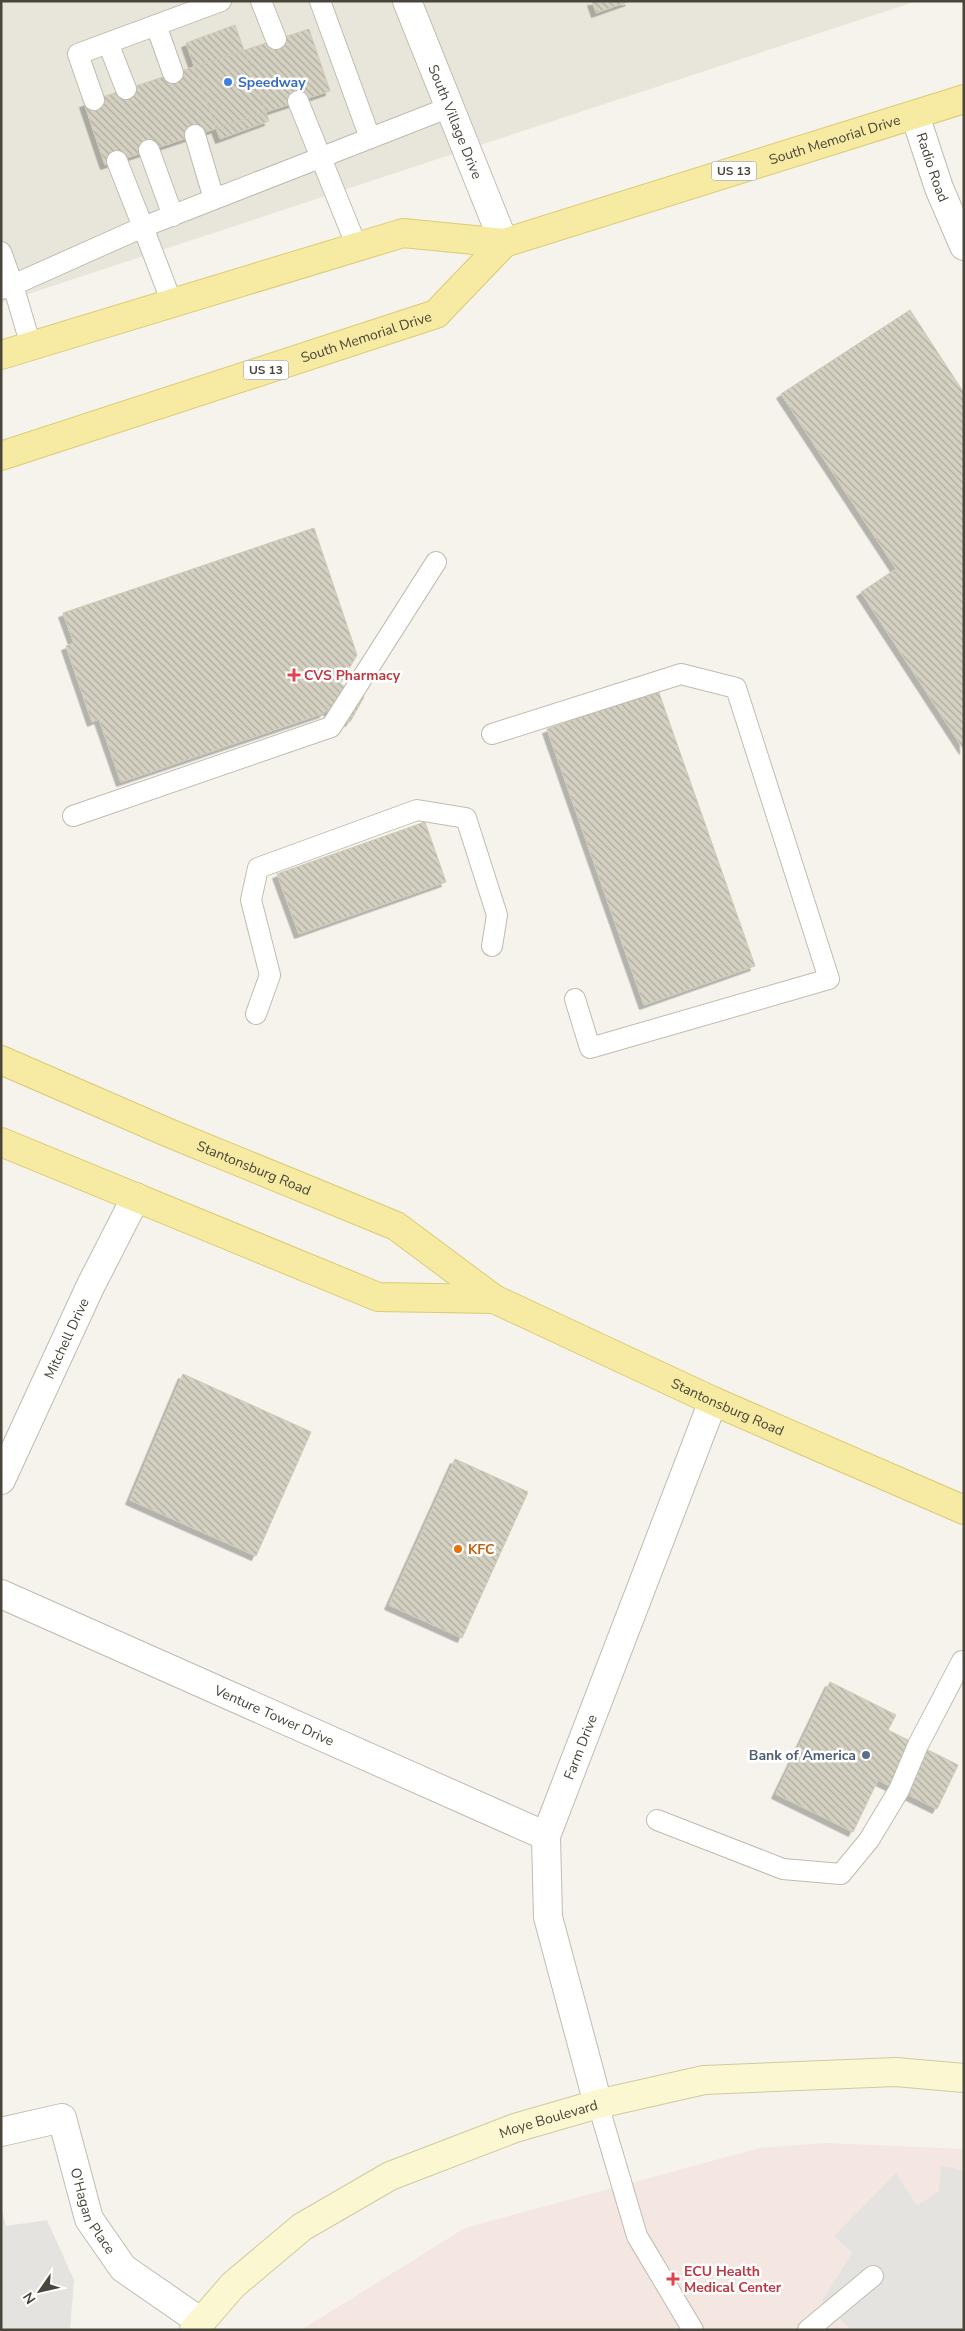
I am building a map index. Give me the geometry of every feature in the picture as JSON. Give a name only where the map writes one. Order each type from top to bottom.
[{"type":"main road","name":"South Memorial Drive","points":[[1,355],[403,233],[504,243],[964,99]]},
{"type":"main road","name":"South Memorial Drive","points":[[1,456],[436,314],[504,243]]},
{"type":"main road","name":"Stantonsburg Road","points":[[1,1060],[169,1133],[396,1226],[494,1299],[713,1401],[964,1510]]},
{"type":"main road","name":"Stantonsburg Road","points":[[1,1142],[378,1297],[494,1299]]},
{"type":"street","name":"South Village Drive","points":[[407,1],[504,243]]},
{"type":"street","name":"Radio Road","points":[[915,115],[939,188],[964,246]]},
{"type":"street","name":"Mitchell Drive","points":[[1,1480],[90,1287],[136,1198]]},
{"type":"street","name":"Farm Drive","points":[[598,2104],[548,1917],[546,1836],[713,1401]]},
{"type":"street","name":"Venture Tower Drive","points":[[1,1594],[546,1836]]},
{"type":"street","name":"Moye Boulevard","points":[[198,2326],[234,2285],[302,2226],[390,2176],[515,2128],[598,2104],[704,2080],[896,2072],[964,2078]]},
{"type":"street","name":"O'Hagan Place","points":[[1,2132],[62,2118],[89,2219],[123,2268],[198,2326]]},
{"type":"lane","points":[[94,100],[78,54],[221,1]]},
{"type":"lane","points":[[261,1],[276,39]]},
{"type":"lane","points":[[320,1],[370,138]]},
{"type":"lane","points":[[156,25],[173,73]]},
{"type":"lane","points":[[108,43],[126,89]]},
{"type":"lane","points":[[298,101],[357,247]]},
{"type":"lane","points":[[7,287],[214,199],[450,107]]},
{"type":"lane","points":[[195,135],[214,199]]},
{"type":"lane","points":[[149,150],[173,216]]},
{"type":"lane","points":[[117,161],[172,303]]},
{"type":"lane","points":[[1,252],[7,287],[31,346]]},
{"type":"lane","points":[[73,816],[331,726],[436,562]]},
{"type":"lane","points":[[492,734],[681,674],[736,688],[829,979],[590,1048],[575,999]]},
{"type":"lane","points":[[256,1014],[270,974],[251,900],[258,868],[417,810],[466,818],[497,915],[492,946]]},
{"type":"lane","points":[[658,1820],[783,1869],[841,1874],[870,1840],[900,1790],[918,1745],[962,1661]]},
{"type":"lane","points":[[598,2104],[637,2236],[693,2330]]},
{"type":"lane","points":[[808,2330],[873,2276]]},
{"type":"shaded area","points":[[1,1],[917,1],[1,303]]},
{"type":"shaded area","name":"ECU Health Medical Center","points":[[825,2143],[964,2149],[964,2330],[301,2330],[465,2228],[760,2148]]},
{"type":"shaded area","points":[[941,2166],[964,2170],[964,2330],[851,2330],[822,2301],[852,2253],[834,2236],[896,2173],[917,2206],[939,2191]]},
{"type":"shaded area","points":[[1,2206],[6,2226],[47,2220],[74,2280],[70,2330],[1,2330]]},
{"type":"building","points":[[592,1],[630,1],[596,13]]},
{"type":"building","name":"Speedway","points":[[235,25],[269,121],[220,139],[186,43]]},
{"type":"building","name":"Speedway","points":[[309,29],[330,91],[105,165],[84,103]]},
{"type":"building","points":[[910,310],[964,393],[964,750],[861,592],[896,569],[781,394]]},
{"type":"building","name":"CVS Pharmacy","points":[[314,528],[357,655],[340,684],[364,697],[350,722],[326,710],[324,713],[121,782],[99,719],[92,722],[66,646],[74,643],[63,613]]},
{"type":"building","points":[[658,690],[755,966],[644,1005],[547,729]]},
{"type":"building","points":[[425,822],[446,882],[299,934],[277,874]]},
{"type":"building","points":[[183,1374],[311,1432],[256,1556],[130,1500]]},
{"type":"building","name":"KFC","points":[[455,1459],[528,1492],[462,1638],[389,1605]]},
{"type":"building","name":"Bank of America","points":[[830,1682],[896,1715],[888,1730],[958,1765],[937,1809],[878,1780],[853,1832],[776,1794]]},
{"type":"place","name":"Speedway","points":[[228,82]]},
{"type":"place","name":"CVS Pharmacy","points":[[294,675]]},
{"type":"place","name":"KFC","points":[[458,1549]]},
{"type":"place","name":"Bank of America","points":[[866,1755]]},
{"type":"place","name":"ECU Health Medical Center","points":[[673,2279]]}]
